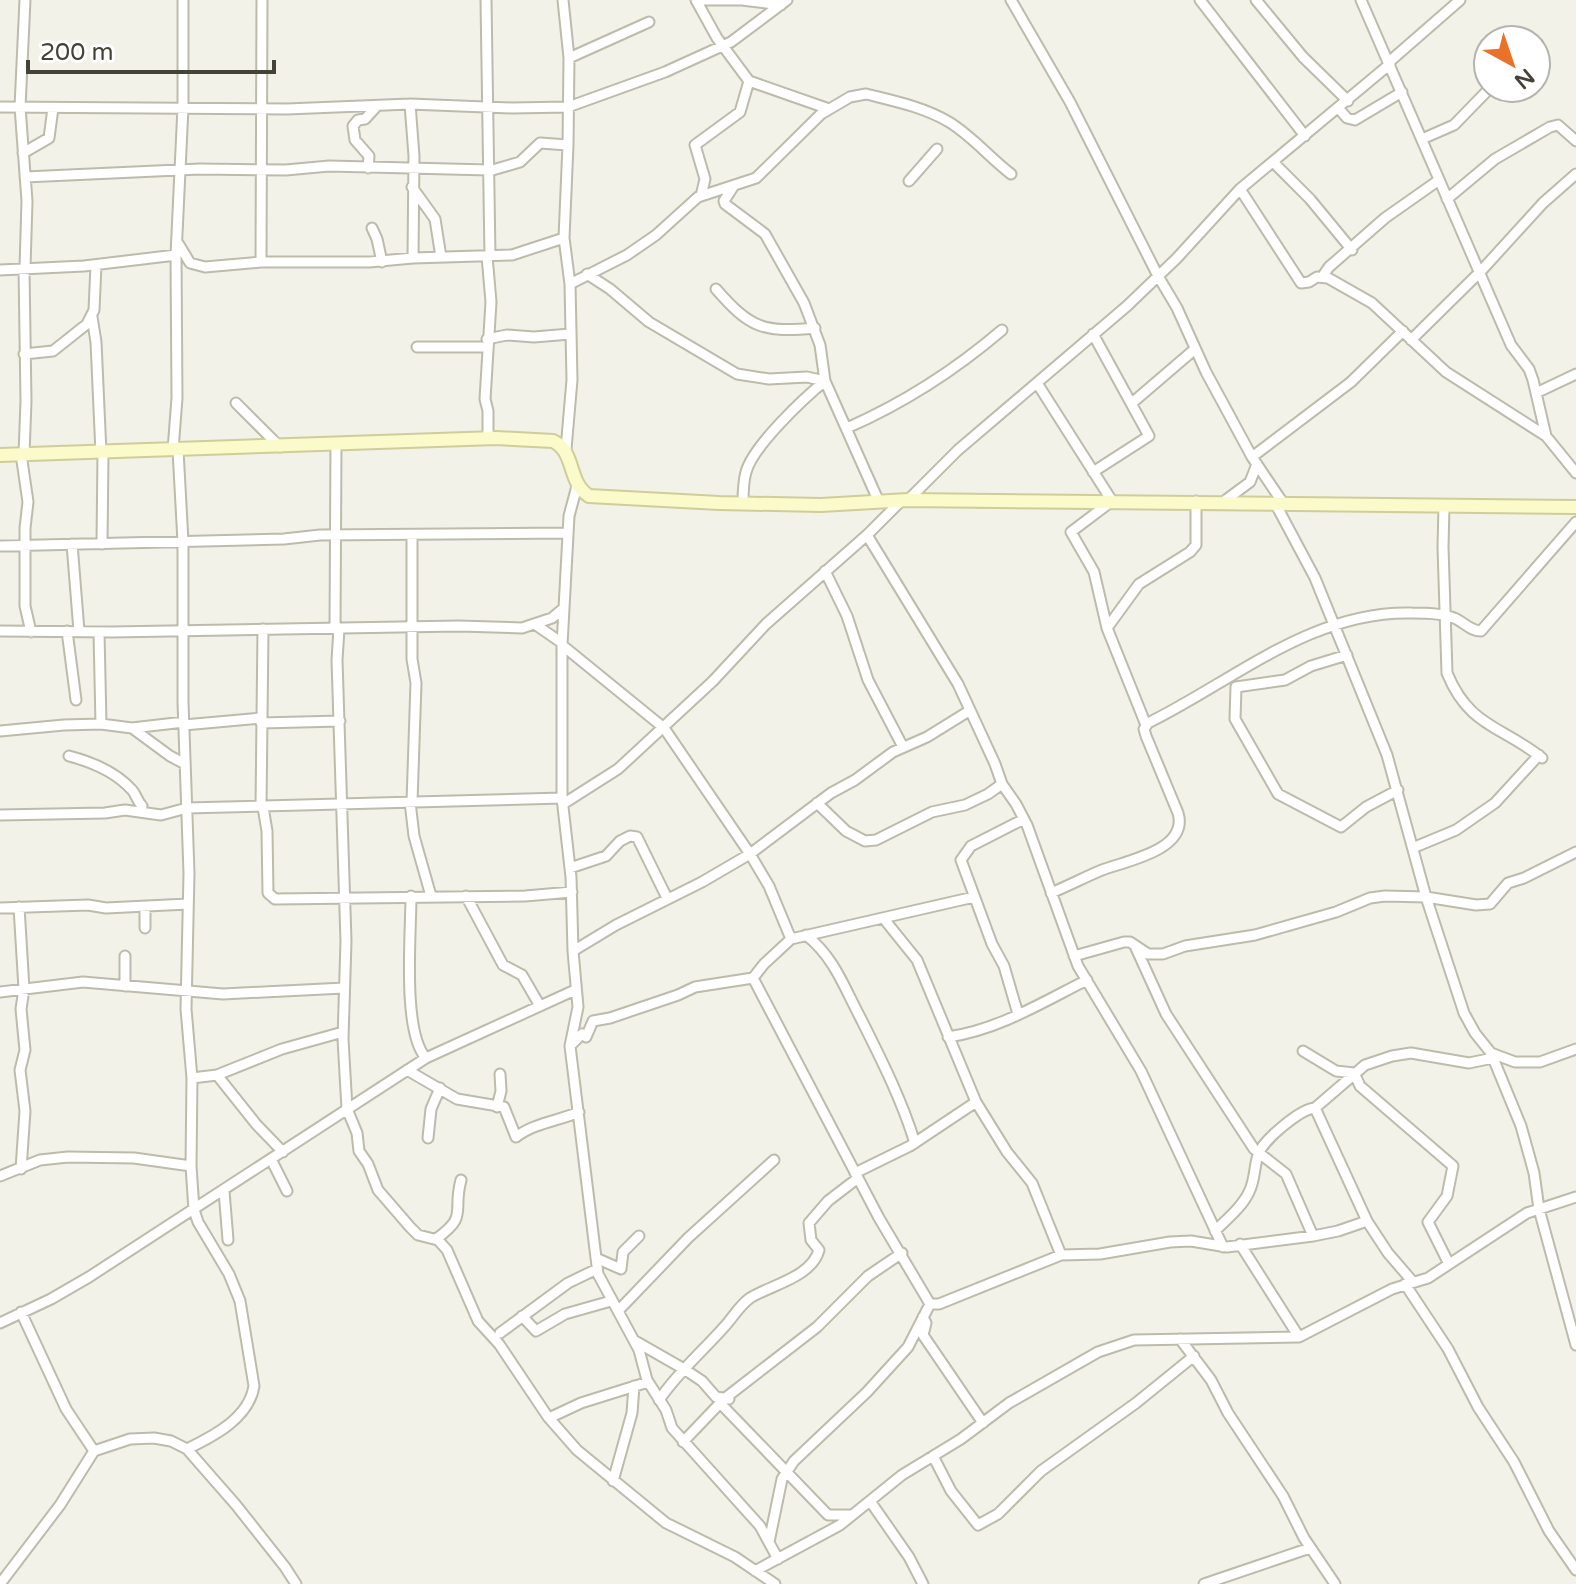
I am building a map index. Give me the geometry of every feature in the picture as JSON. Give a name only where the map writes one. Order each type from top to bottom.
[{"type":"street","points":[[25,0],[20,107],[25,177],[26,401],[22,454],[28,493],[25,606],[31,632]]},
{"type":"street","points":[[183,0],[183,107],[176,255],[175,450],[183,542],[191,1166],[194,1210],[198,1222],[229,1274],[240,1301],[254,1386],[252,1398],[232,1421],[210,1438],[187,1449]]},
{"type":"street","points":[[261,262],[262,0]]},
{"type":"street","points":[[486,0],[491,302],[485,343],[488,438]]},
{"type":"street","points":[[563,0],[569,58],[564,238],[570,284],[572,380],[566,449],[577,486],[569,516],[562,644],[563,801],[578,1007],[570,1046],[597,1264],[611,1301],[635,1341],[648,1382],[672,1428],[760,1526],[778,1559]]},
{"type":"street","points":[[784,2],[699,0],[707,23],[749,81],[829,109]]},
{"type":"street","points":[[1011,0],[1070,102],[1315,578],[1398,790],[1426,897],[1464,1013],[1480,1042],[1492,1056],[1521,1126],[1534,1173],[1539,1209],[1576,1345]]},
{"type":"street","points":[[1200,0],[1305,136]]},
{"type":"street","points":[[1256,0],[1303,57],[1348,101]]},
{"type":"street","points":[[1361,0],[1511,345],[1529,369],[1546,436]]},
{"type":"street","points":[[0,815],[141,812],[161,815],[187,808],[563,801],[618,769],[664,728],[737,658],[766,624],[958,450],[1127,306],[1240,189],[1339,109],[1460,0]]},
{"type":"street","points":[[0,107],[262,108],[410,104],[568,107],[665,72],[723,46],[784,2]]},
{"type":"street","points":[[569,58],[649,22]]},
{"type":"street","points":[[701,196],[705,171],[695,145],[740,112],[749,81]]},
{"type":"street","points":[[1339,109],[1347,118],[1355,120],[1402,92]]},
{"type":"street","points":[[570,284],[627,255],[656,235],[701,196],[756,178],[829,109],[850,97],[866,94],[930,112],[976,142],[1011,174]]},
{"type":"street","points":[[410,104],[413,258]]},
{"type":"street","points":[[1422,139],[1454,125],[1474,104]]},
{"type":"street","points":[[368,168],[369,156],[355,140],[353,126],[376,107]]},
{"type":"street","points":[[23,153],[49,138],[53,108]]},
{"type":"street","points":[[1447,199],[1495,159],[1550,127],[1562,127],[1576,141]]},
{"type":"street","points":[[25,177],[329,166],[489,170],[520,162],[540,143],[568,145]]},
{"type":"street","points":[[909,181],[937,149]]},
{"type":"street","points":[[1273,162],[1310,199],[1352,250]]},
{"type":"street","points":[[1411,340],[1576,174]]},
{"type":"street","points":[[1240,189],[1296,278],[1305,283],[1322,277],[1329,267],[1385,218],[1439,180]]},
{"type":"street","points":[[412,187],[435,219],[441,257]]},
{"type":"street","points":[[733,187],[725,204],[761,230],[771,242],[815,328],[825,381],[879,502]]},
{"type":"street","points":[[372,228],[382,262]]},
{"type":"street","points":[[178,243],[184,256],[197,266],[205,267],[261,262],[382,262],[512,255],[564,238]]},
{"type":"street","points":[[0,270],[96,265],[176,255]]},
{"type":"street","points":[[96,265],[92,317],[102,453],[102,544]]},
{"type":"street","points":[[587,274],[649,322],[737,374],[769,379],[807,377],[825,381]]},
{"type":"street","points":[[1322,277],[1372,303],[1446,372],[1546,436],[1576,473]]},
{"type":"street","points":[[716,289],[751,323],[776,329],[815,328]]},
{"type":"street","points":[[24,354],[53,351],[92,317]]},
{"type":"street","points":[[847,428],[913,396],[1002,330]]},
{"type":"street","points":[[1223,502],[1250,482],[1255,461],[1342,390],[1403,331]]},
{"type":"street","points":[[417,347],[485,343],[507,335],[534,337],[570,334]]},
{"type":"street","points":[[1093,334],[1149,436],[1093,472]]},
{"type":"street","points":[[1132,403],[1195,349]]},
{"type":"street","points":[[1536,393],[1576,374]]},
{"type":"street","points":[[743,504],[744,478],[749,463],[784,420],[825,381]]},
{"type":"street","points":[[1037,383],[1112,501]]},
{"type":"street","points":[[236,403],[280,447]]},
{"type":"street","points":[[0,455],[488,438],[553,441],[566,449]]},
{"type":"street","points":[[336,443],[337,660],[346,941],[343,1032],[347,1109],[357,1133],[359,1151],[378,1190],[418,1235],[436,1239],[447,1250],[478,1321],[499,1344],[549,1418],[577,1450],[666,1523],[735,1557],[775,1584]]},
{"type":"street","points":[[577,486],[589,496],[743,504],[821,505],[905,500],[1046,503],[1196,501],[1576,507]]},
{"type":"street","points":[[1051,893],[1101,870],[1143,858],[1176,835],[1181,822],[1151,753],[1144,729],[1146,725],[1107,628],[1094,572],[1071,532],[1112,501]]},
{"type":"street","points":[[1107,628],[1139,584],[1196,545],[1196,501]]},
{"type":"street","points":[[1415,847],[1456,830],[1486,810],[1540,756],[1478,719],[1453,688],[1447,673],[1444,506]]},
{"type":"street","points":[[1146,725],[1214,689],[1223,679],[1247,664],[1334,625],[1376,615],[1410,613],[1454,617],[1477,632],[1481,631],[1576,522]]},
{"type":"street","points":[[0,546],[336,535],[568,533]]},
{"type":"street","points":[[412,535],[412,659],[416,683],[411,802],[414,836],[431,896]]},
{"type":"street","points":[[867,535],[958,684],[1002,784],[1024,819],[1074,956],[1141,1071],[1223,1247]]},
{"type":"street","points":[[72,544],[79,631]]},
{"type":"street","points":[[825,571],[847,616],[868,680],[903,747]]},
{"type":"street","points":[[0,631],[522,628],[552,618],[564,608]]},
{"type":"street","points":[[536,625],[664,728],[750,854],[774,896],[791,939]]},
{"type":"street","points":[[263,629],[262,807],[270,897],[525,896],[572,892]]},
{"type":"street","points":[[67,631],[76,700]]},
{"type":"street","points":[[99,632],[101,724]]},
{"type":"street","points":[[1347,655],[1311,666],[1285,680],[1236,687],[1235,719],[1278,794],[1341,827],[1366,807],[1398,790]]},
{"type":"street","points":[[573,951],[750,854],[817,803],[903,747],[927,737],[969,711]]},
{"type":"street","points":[[0,731],[101,724],[132,728],[261,720],[340,721]]},
{"type":"street","points":[[132,728],[185,764]]},
{"type":"street","points":[[69,756],[97,763],[134,791],[142,806],[141,812]]},
{"type":"street","points":[[817,803],[846,831],[865,841],[876,840],[932,812],[965,805],[1002,784]]},
{"type":"street","points":[[1018,1014],[1004,966],[963,868],[963,854],[983,839],[1024,819]]},
{"type":"street","points":[[570,868],[606,856],[620,841],[630,836],[637,837],[667,898]]},
{"type":"street","points":[[1074,956],[1124,942],[1148,954],[1163,954],[1185,946],[1255,935],[1336,912],[1370,898],[1426,897],[1476,905],[1490,904],[1508,883],[1576,852]]},
{"type":"street","points":[[411,896],[411,1026],[418,1050],[426,1058]]},
{"type":"street","points":[[466,896],[503,965],[522,975],[540,1006]]},
{"type":"street","points":[[570,1046],[582,1034],[586,1037],[593,1021],[610,1018],[695,987],[753,978],[791,939],[974,897]]},
{"type":"street","points":[[0,908],[188,904]]},
{"type":"street","points":[[19,907],[25,1050],[20,1070],[25,1111],[21,1169]]},
{"type":"street","points":[[145,907],[145,928]]},
{"type":"street","points":[[884,919],[917,960],[976,1102],[1001,1143],[1032,1183],[1061,1255]]},
{"type":"street","points":[[806,935],[823,948],[837,969],[888,1069],[915,1143]]},
{"type":"street","points":[[1135,946],[1166,1014],[1258,1154],[1286,1174],[1313,1236]]},
{"type":"street","points":[[125,956],[125,986]]},
{"type":"street","points":[[753,978],[879,1218],[930,1304]]},
{"type":"street","points":[[948,1037],[965,1034],[1018,1014],[1087,980]]},
{"type":"street","points":[[0,992],[83,982],[223,994],[344,988]]},
{"type":"street","points":[[0,1323],[89,1277],[426,1058],[575,990]]},
{"type":"street","points":[[192,1078],[217,1075],[282,1049],[343,1032]]},
{"type":"street","points":[[1215,1231],[1246,1197],[1258,1154],[1268,1139],[1303,1111],[1315,1108],[1365,1065],[1411,1053],[1469,1063],[1492,1056],[1515,1062],[1540,1062],[1576,1049]]},
{"type":"street","points":[[1303,1051],[1336,1071],[1354,1073]]},
{"type":"street","points":[[407,1070],[457,1099],[504,1107],[516,1137],[529,1127],[555,1122],[579,1112]]},
{"type":"street","points":[[1354,1073],[1360,1086],[1453,1166],[1447,1196],[1428,1222],[1449,1264]]},
{"type":"street","points":[[497,1107],[501,1091],[500,1074]]},
{"type":"street","points":[[217,1075],[248,1115],[283,1152]]},
{"type":"street","points":[[428,1138],[431,1109],[440,1088]]},
{"type":"street","points":[[659,1400],[736,1310],[750,1298],[805,1269],[818,1256],[819,1250],[811,1240],[809,1223],[828,1201],[857,1175],[915,1143],[976,1102]]},
{"type":"street","points":[[1315,1108],[1367,1221],[1409,1283],[1478,1407],[1500,1438],[1549,1531],[1576,1570]]},
{"type":"street","points":[[0,1176],[40,1160],[68,1157],[134,1158],[191,1166]]},
{"type":"street","points":[[271,1159],[287,1191]]},
{"type":"street","points":[[618,1311],[688,1238],[774,1160]]},
{"type":"street","points":[[436,1239],[453,1227],[456,1220],[461,1180]]},
{"type":"street","points":[[224,1191],[228,1240]]},
{"type":"street","points":[[755,1571],[840,1525],[902,1475],[1009,1403],[1098,1352],[1134,1340],[1299,1337],[1351,1308],[1428,1278],[1515,1220],[1576,1197]]},
{"type":"street","points":[[930,1304],[939,1304],[1061,1255],[1100,1254],[1170,1242],[1191,1241],[1223,1247],[1313,1236],[1367,1221]]},
{"type":"street","points":[[500,1333],[597,1264],[621,1269],[623,1252],[639,1236]]},
{"type":"street","points":[[1240,1244],[1299,1337]]},
{"type":"street","points":[[683,1442],[725,1400],[794,1347],[868,1276],[902,1253]]},
{"type":"street","points":[[522,1316],[536,1331],[565,1314],[611,1301]]},
{"type":"street","points":[[769,1542],[782,1479],[787,1471],[908,1347],[930,1304]]},
{"type":"street","points":[[21,1312],[66,1409],[94,1451]]},
{"type":"street","points":[[923,1317],[926,1323],[923,1335],[983,1423]]},
{"type":"street","points":[[1180,1339],[1194,1356],[1335,1584]]},
{"type":"street","points":[[635,1341],[684,1369],[702,1381],[716,1397],[725,1400],[828,1515],[852,1515]]},
{"type":"street","points":[[933,1456],[951,1491],[978,1525],[998,1514],[1041,1471],[1136,1403],[1194,1356]]},
{"type":"street","points":[[549,1418],[581,1403],[648,1382]]},
{"type":"street","points":[[613,1481],[632,1413],[634,1386]]},
{"type":"street","points":[[0,1584],[60,1505],[94,1451],[130,1439],[154,1438],[171,1441],[187,1449],[236,1505],[296,1584]]},
{"type":"street","points":[[870,1501],[909,1557],[923,1584]]},
{"type":"street","points":[[1204,1584],[1310,1548]]}]
